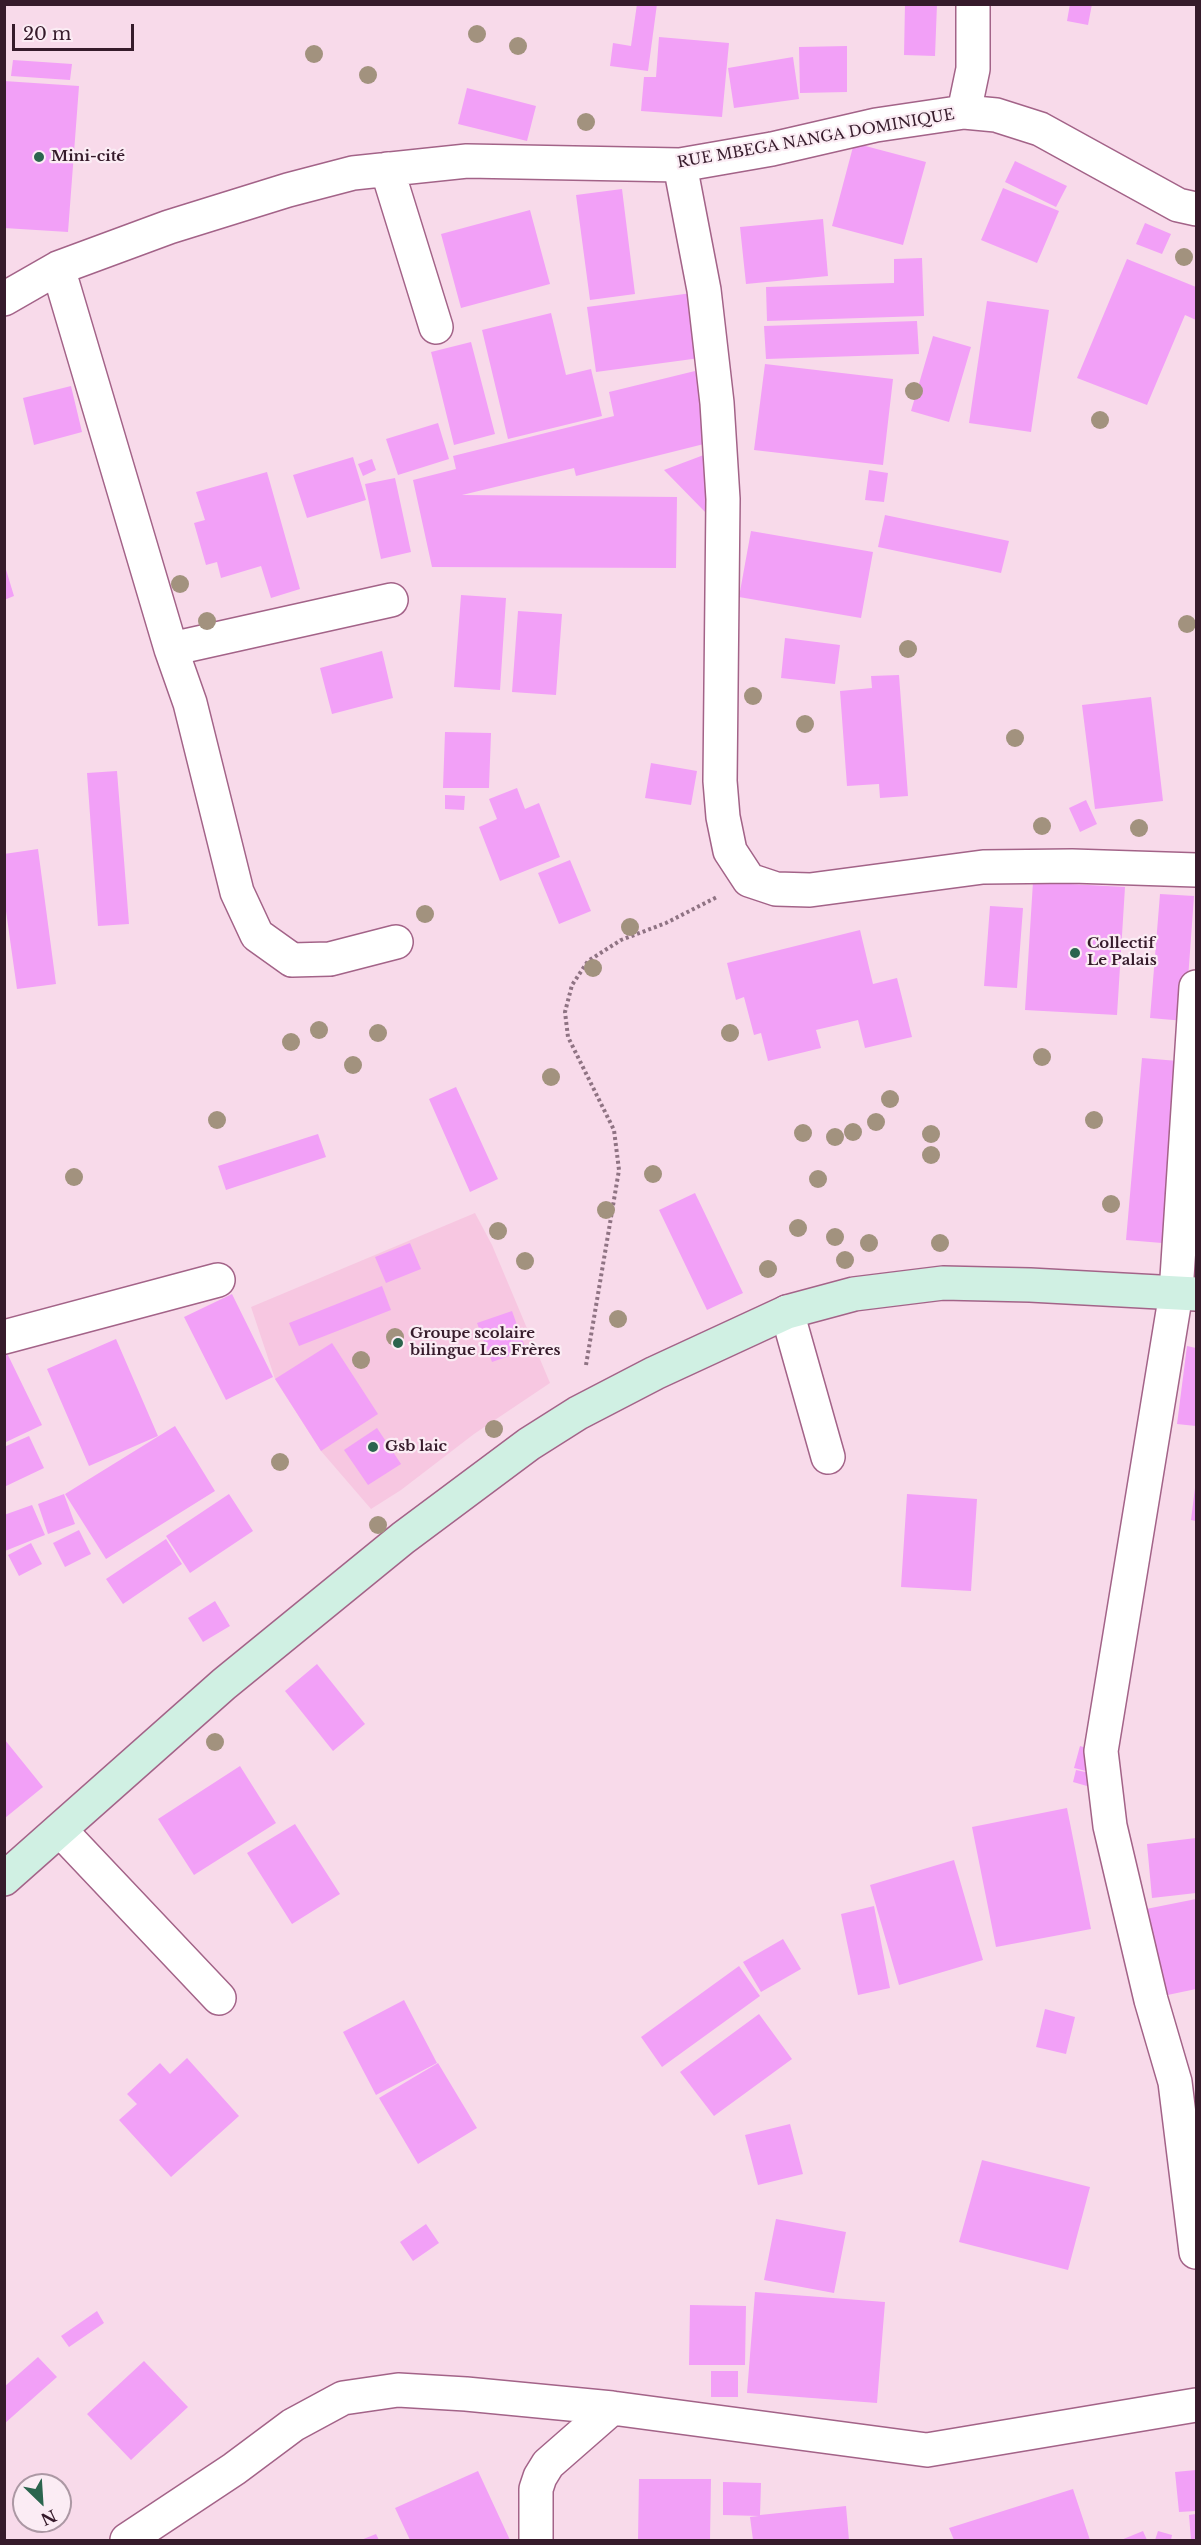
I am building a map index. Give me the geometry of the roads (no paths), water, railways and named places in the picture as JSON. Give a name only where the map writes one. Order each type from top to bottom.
[{"type":"street","points":[[964,112],[973,69],[973,4]]},
{"type":"street","name":"RUE MBEGA NANGA DOMINIQUE","points":[[4,299],[58,268],[169,227],[353,173],[467,161],[680,165],[772,149],[876,125],[964,112],[996,115],[1040,129],[1178,205],[1197,209]]},
{"type":"street","points":[[680,165],[704,290],[718,414],[723,499],[720,781],[723,817],[730,851],[749,880],[776,889],[810,890],[983,867],[1072,866],[1197,870]]},
{"type":"street","points":[[387,169],[436,327]]},
{"type":"street","points":[[58,268],[171,649],[190,703],[237,892],[257,935],[292,960],[330,959],[396,942]]},
{"type":"street","points":[[171,649],[391,600]]},
{"type":"street","points":[[1197,987],[1186,1293],[1101,1751],[1110,1826],[1151,2000],[1175,2082],[1197,2252]]},
{"type":"street","points":[[4,1337],[218,1280]]},
{"type":"street","points":[[4,1879],[224,1684],[403,1538],[481,1479],[578,1413],[713,1345],[787,1312],[854,1294],[943,1283],[1186,1293]]},
{"type":"street","points":[[787,1312],[828,1457]]},
{"type":"street","points":[[60,1830],[219,1998]]},
{"type":"street","points":[[127,2541],[234,2469],[293,2425],[343,2398],[398,2390],[612,2408],[927,2450],[1197,2405]]},
{"type":"street","points":[[536,2541],[536,2489],[540,2477],[548,2464],[612,2408]]},
{"type":"place","name":"Mini-cité","points":[[39,157]]},
{"type":"place","name":"Collectif Le Palais","points":[[1075,953]]},
{"type":"place","name":"Groupe scolaire bilingue Les Frères","points":[[398,1343]]},
{"type":"place","name":"Gsb laic","points":[[373,1447]]}]
